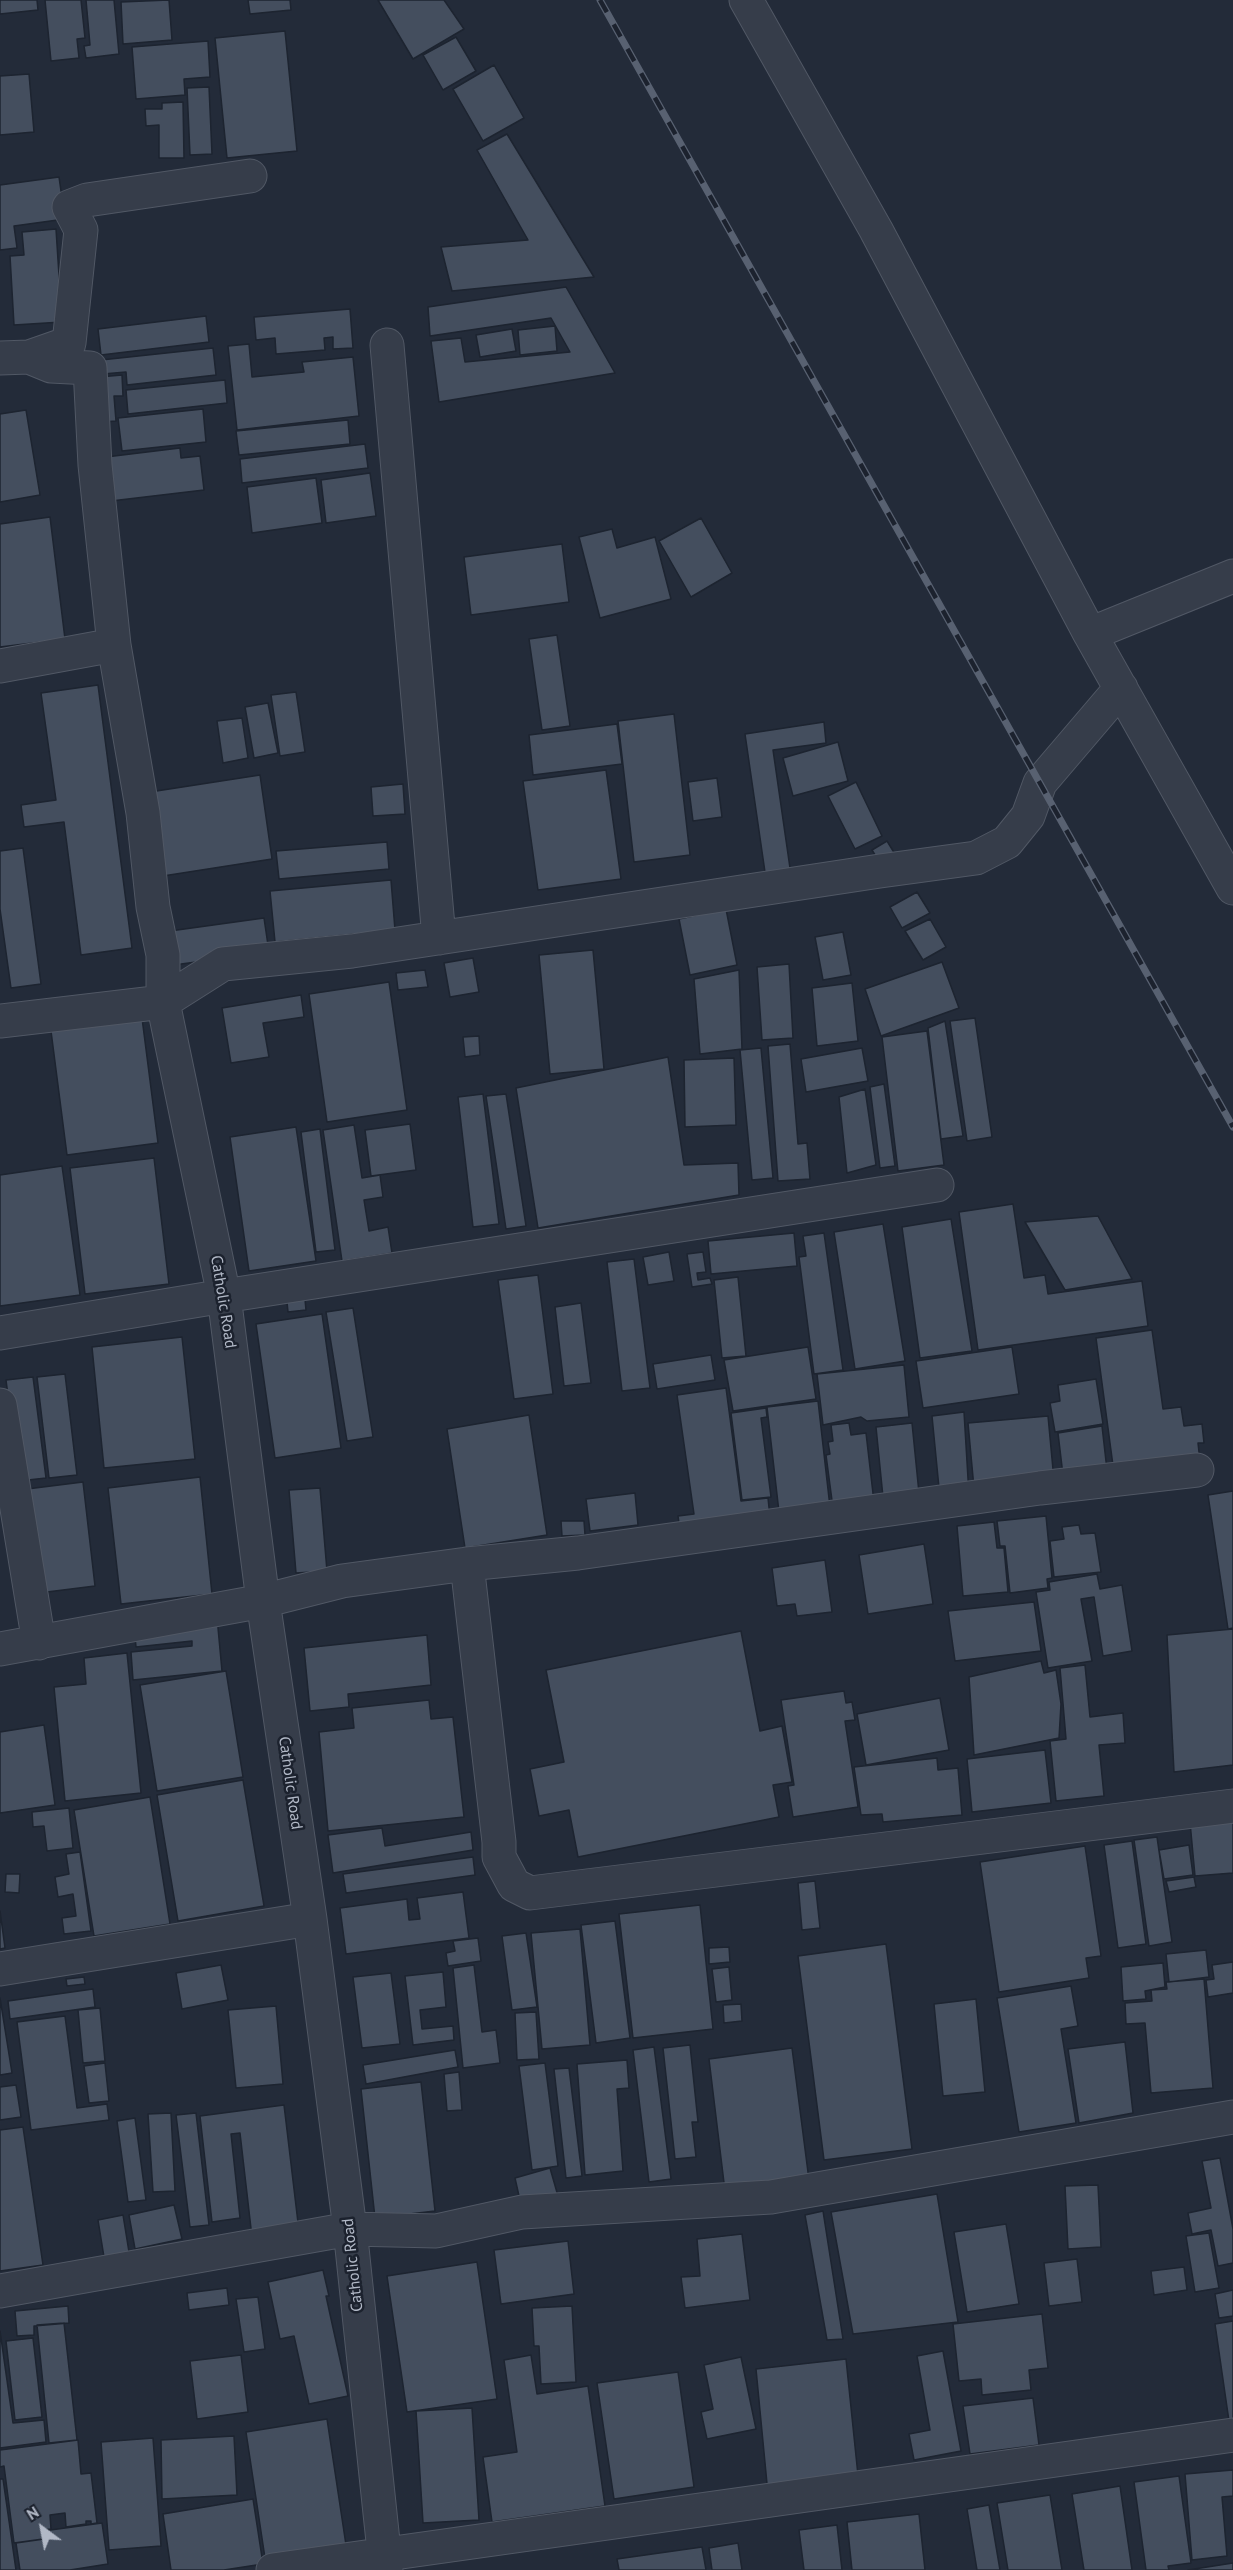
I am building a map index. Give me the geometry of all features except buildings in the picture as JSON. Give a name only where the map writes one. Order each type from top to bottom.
[{"type":"street","points":[[746,0],[876,230],[1090,634],[1233,888]]},
{"type":"street","points":[[14,357],[69,343],[81,230],[69,207],[87,200],[250,176]]},
{"type":"street","points":[[387,345],[438,938]]},
{"type":"street","name":"Catholic Road","points":[[14,357],[51,366],[90,368],[95,465],[114,645],[143,813],[153,907],[163,955],[163,1002],[224,1296],[263,1601],[310,1919],[350,2229],[384,2561]]},
{"type":"street","points":[[1090,634],[1233,576]]},
{"type":"street","points":[[0,666],[114,645]]},
{"type":"street","points":[[0,1021],[163,1002],[223,964],[352,951],[880,870],[976,858],[1007,842],[1028,816],[1040,783],[1121,688]]},
{"type":"street","points":[[0,1333],[937,1185]]},
{"type":"street","points":[[0,1405],[39,1643]]},
{"type":"street","points":[[0,1649],[263,1601],[342,1581],[467,1564],[578,1553],[1040,1488],[1197,1470]]},
{"type":"street","points":[[467,1564],[500,1842],[499,1857],[514,1885],[530,1893],[1233,1806]]},
{"type":"street","points":[[0,1969],[310,1919]]},
{"type":"street","points":[[0,2291],[350,2229],[436,2231],[522,2212],[771,2197],[1233,2117]]},
{"type":"street","points":[[273,2570],[384,2561],[1233,2435]]},
{"type":"railway","points":[[600,0],[1233,1127]]}]
